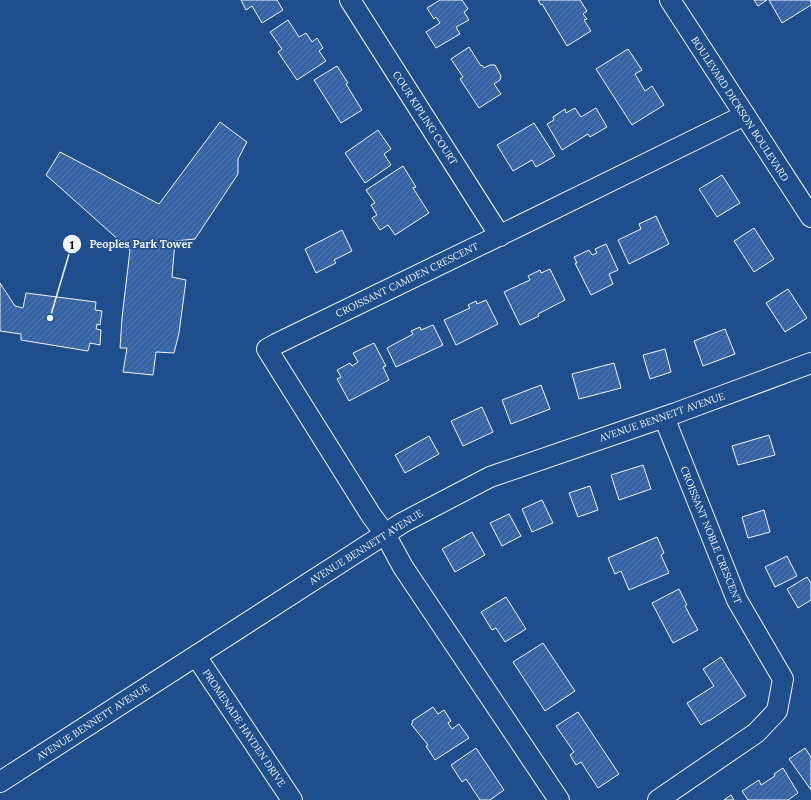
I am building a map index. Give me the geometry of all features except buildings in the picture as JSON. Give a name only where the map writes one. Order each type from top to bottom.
[{"type":"street","name":"COUR KIPLING COURT","points":[[350,0],[500,236]]},
{"type":"street","name":"BOULEVARD DICKSON BOULEVARD","points":[[670,0],[811,217]]},
{"type":"street","name":"CROISSANT CAMDEN CRESCENT","points":[[385,534],[371,515],[267,349],[745,115]]},
{"type":"street","name":"AVENUE BENNETT AVENUE","points":[[0,782],[410,518],[490,477],[664,417],[811,363]]},
{"type":"street","name":"CROISSANT NOBLE CRESCENT","points":[[658,800],[756,733],[777,711],[783,678],[737,600],[664,417]]},
{"type":"street","points":[[385,534],[403,567],[559,800]]},
{"type":"street","name":"PROMENADE HAYDEN DRIVE","points":[[196,656],[292,800]]},
{"type":"place","name":"Peoples Park Tower","points":[[50,318]]}]
